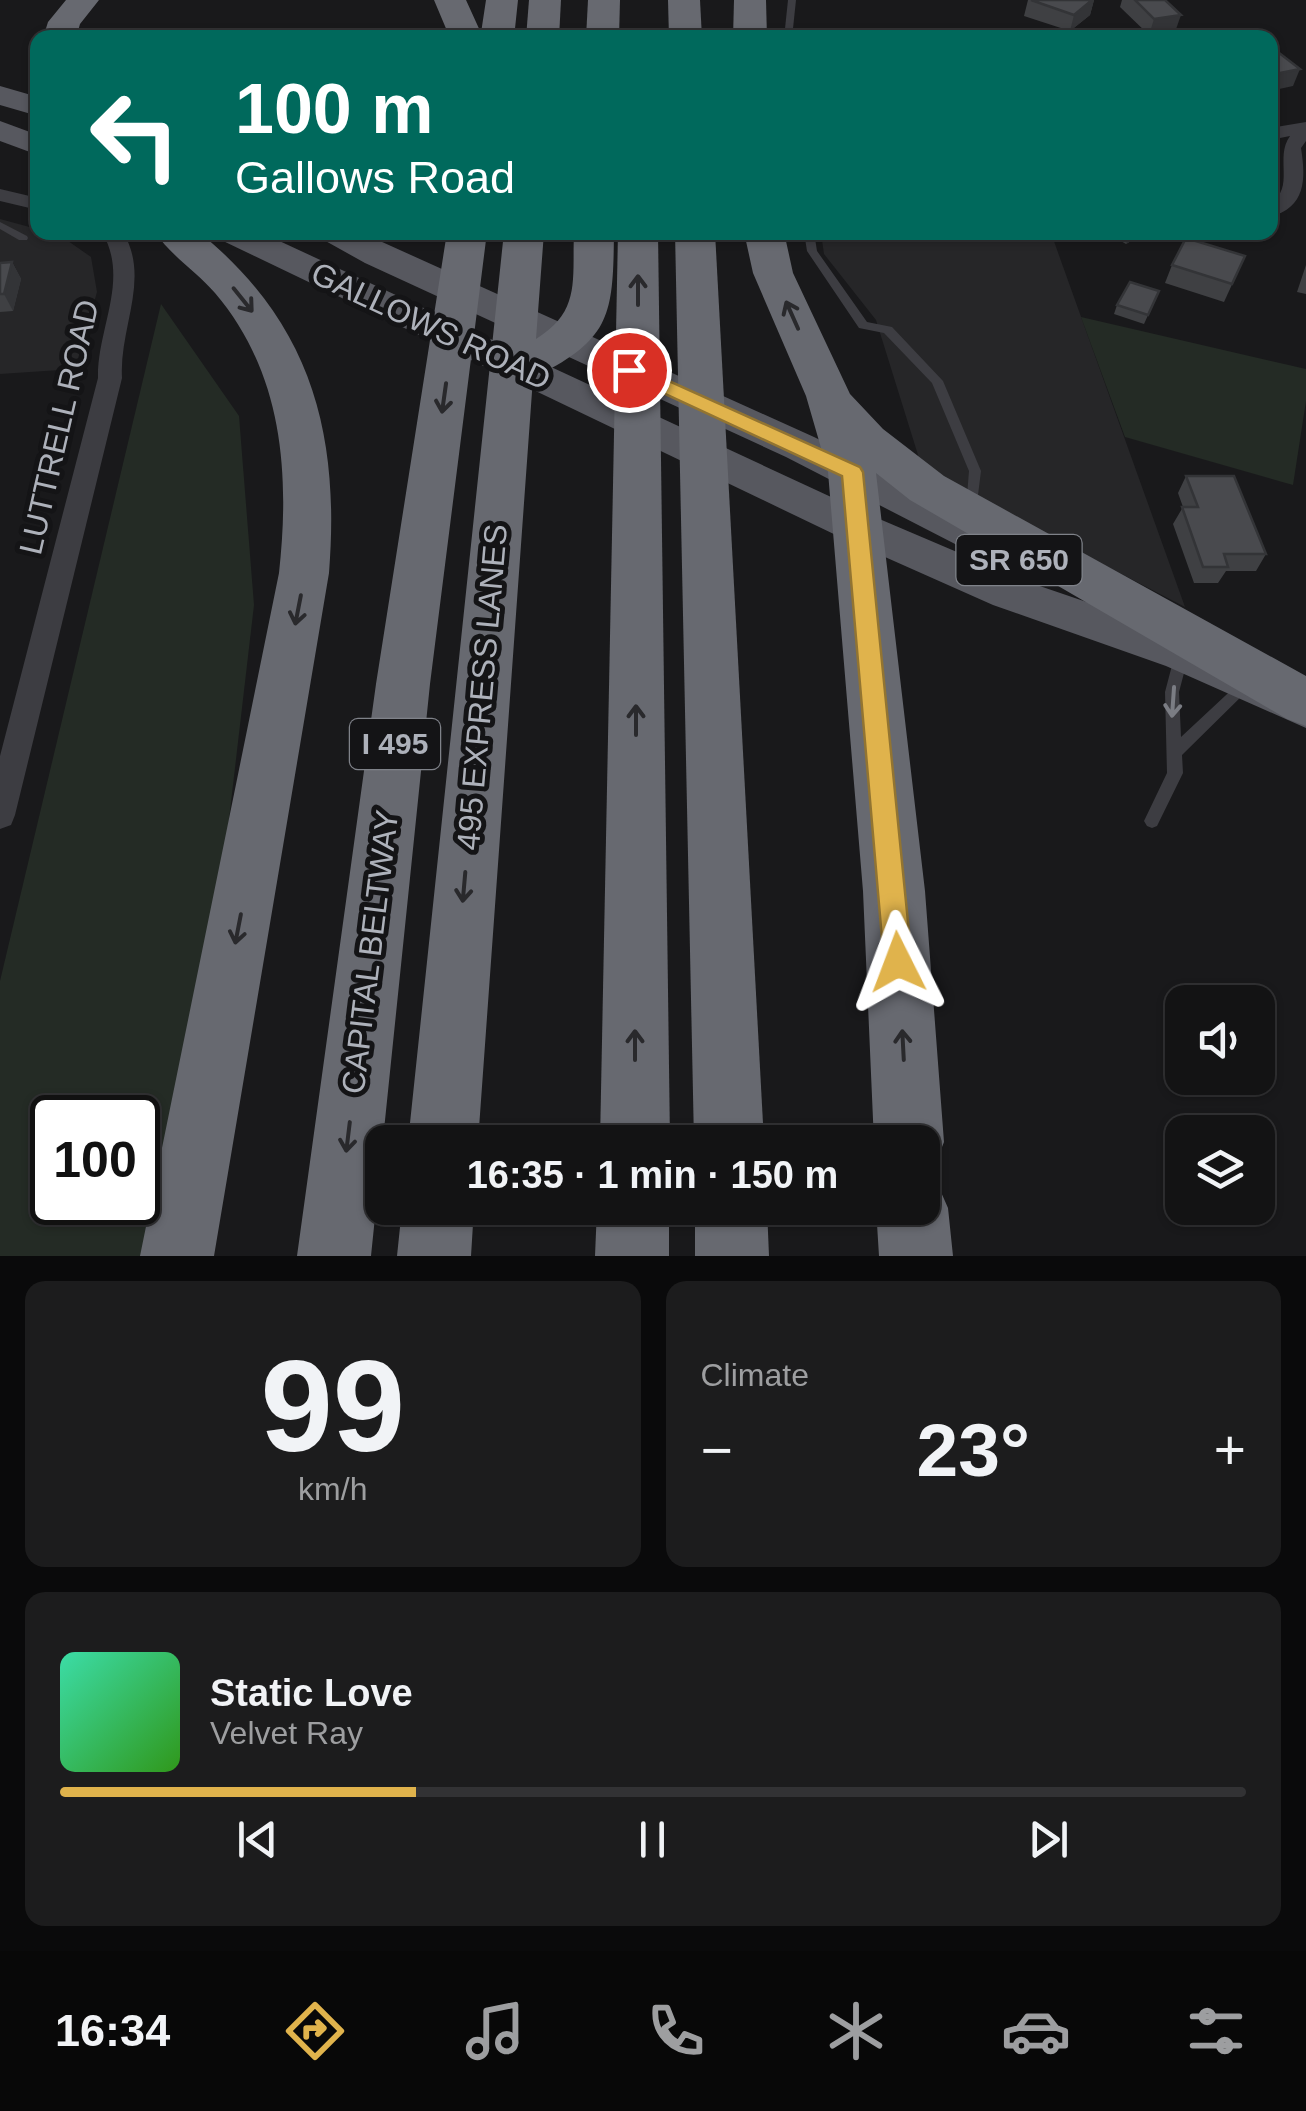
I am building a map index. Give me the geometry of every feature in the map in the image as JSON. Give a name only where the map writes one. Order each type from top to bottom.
[{"type":"highway","points":[[62,30],[83,0]]},
{"type":"highway","points":[[450,0],[463,30]]},
{"type":"highway","points":[[497,30],[502,0]]},
{"type":"highway","points":[[543,30],[545,0]]},
{"type":"highway","points":[[577,30],[579,0]]},
{"type":"highway","points":[[602,30],[604,0]]},
{"type":"highway","points":[[684,0],[686,30]]},
{"type":"highway","points":[[716,0],[716,30]]},
{"type":"highway","points":[[750,0],[750,30]]},
{"type":"highway","points":[[177,1256],[304,573],[310,503],[305,448],[286,376],[252,309],[206,256],[185,240]]},
{"type":"highway","name":"CAPITAL BELTWAY","points":[[334,1256],[402,684],[466,240]]},
{"type":"highway","name":"495 EXPRESS LANES","points":[[445,1125],[523,240]]},
{"type":"highway","points":[[519,367],[553,334],[587,317],[576,294],[567,240]]},
{"type":"highway","points":[[576,294],[592,240]]},
{"type":"highway","points":[[635,1125],[638,240]]},
{"type":"highway","points":[[695,240],[729,1125]]},
{"type":"highway","points":[[718,240],[727,522],[729,1125]]},
{"type":"highway","points":[[766,240],[774,273],[828,396],[852,472],[894,890],[908,1125]]},
{"type":"highway","points":[[828,396],[886,458],[972,514],[1306,705]]},
{"type":"highway","points":[[434,1256],[437,1225]]},
{"type":"highway","points":[[632,1256],[633,1225]]},
{"type":"highway","points":[[731,1225],[732,1256]]},
{"type":"highway","points":[[913,1225],[916,1256]]},
{"type":"main road","points":[[0,95],[30,104]]},
{"type":"main road","points":[[0,130],[30,143]]},
{"type":"main road","name":"GALLOWS ROAD","points":[[249,240],[855,526],[1009,593],[1182,653]]},
{"type":"main road","name":"GALLOWS ROAD","points":[[348,240],[852,472],[990,544],[1182,653],[1306,705]]},
{"type":"street","points":[[1278,133],[1306,128]]},
{"type":"street","points":[[1278,208],[1293,195],[1296,177],[1291,148],[1306,128]]},
{"type":"street","points":[[2,197],[30,202]]},
{"type":"street","name":"LUTTRELL ROAD","points":[[0,815],[110,378],[107,362],[128,266],[118,240]]},
{"type":"lane","points":[[789,30],[792,0]]},
{"type":"lane","points":[[0,225],[23,238]]},
{"type":"lane","points":[[810,240],[812,250],[863,325],[888,330],[937,381],[975,471],[972,514]]},
{"type":"lane","points":[[1152,821],[1175,773],[1172,692],[1182,653]]},
{"type":"lane","points":[[1177,750],[1220,714],[1248,683]]},
{"type":"shaded area","points":[[0,219],[30,227],[30,240],[67,240],[91,257],[97,292],[75,369],[0,374]]},
{"type":"shaded area","points":[[822,240],[1054,240],[1185,607],[923,471],[876,320],[824,254]]},
{"type":"shaded area","points":[[161,304],[239,416],[254,605],[178,1256],[0,1256],[0,981]]},
{"type":"shaded area","points":[[1081,317],[1306,369],[1306,401],[1293,485],[1125,437]]},
{"type":"building","points":[[1031,0],[1092,0],[1074,15]]},
{"type":"building","points":[[1135,0],[1165,0],[1181,15],[1154,19]]},
{"type":"building","points":[[1278,52],[1300,69],[1278,73]]},
{"type":"building","points":[[1185,240],[1245,256],[1232,284],[1172,265]]},
{"type":"building","points":[[12,262],[4,294],[0,294],[0,263]]},
{"type":"building","points":[[1130,282],[1159,291],[1148,315],[1117,305]]},
{"type":"building","points":[[1186,476],[1234,476],[1266,554],[1224,554],[1228,567],[1203,567],[1182,507],[1198,507]]},
{"type":"route","points":[[629,370],[852,472],[898,962]]}]
